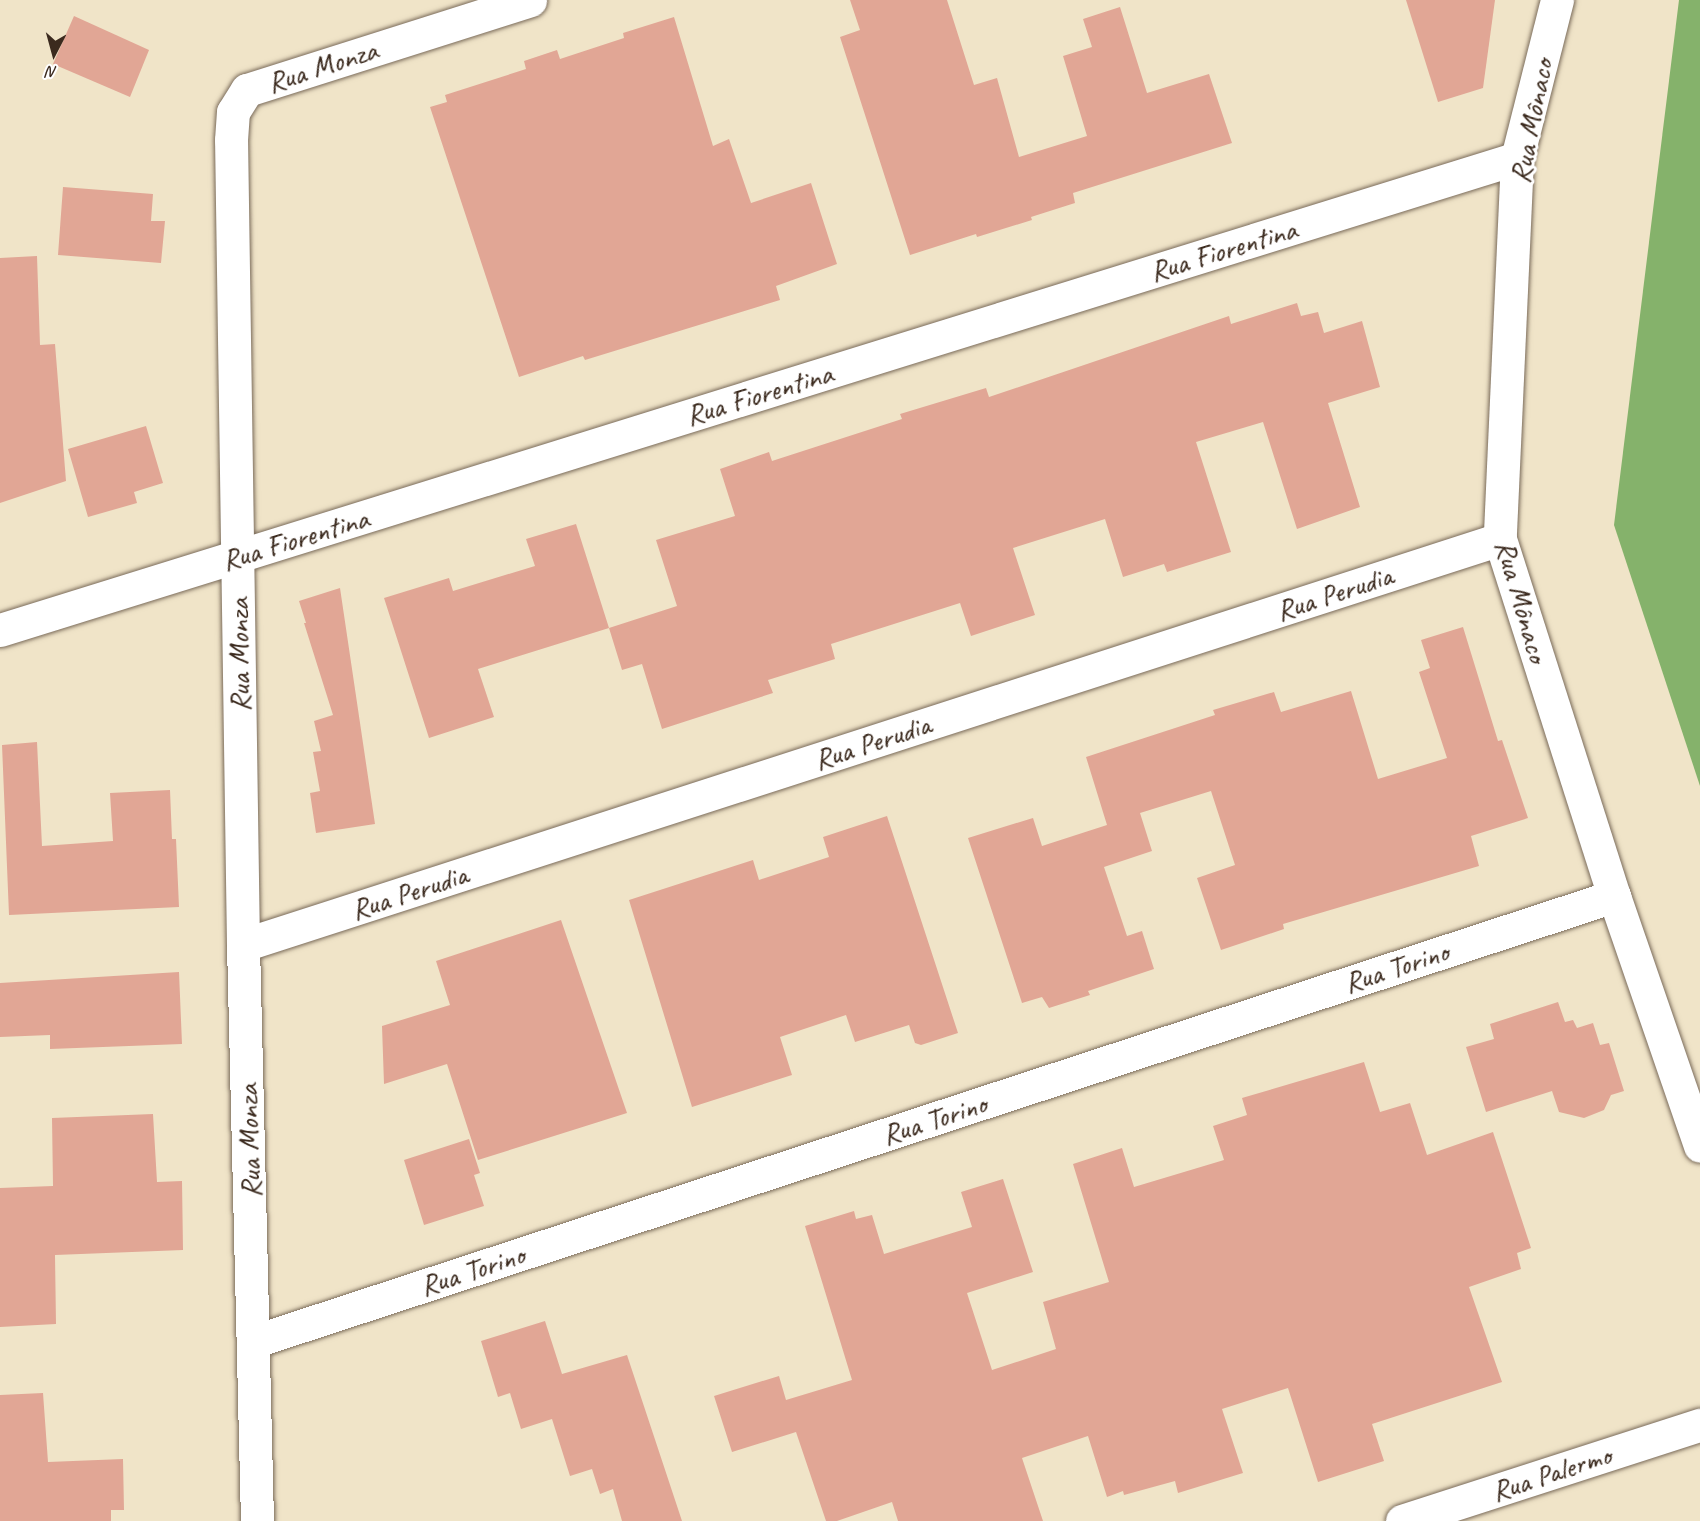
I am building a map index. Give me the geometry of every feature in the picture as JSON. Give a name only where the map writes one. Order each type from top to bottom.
[{"type":"street","name":"Rua Monza","points":[[257,1521],[255,1341],[243,945],[231,140],[233,112],[247,90],[530,0]]},
{"type":"street","name":"Rua Mônaco","points":[[1557,0],[1517,158],[1500,539],[1614,896],[1700,1146]]},
{"type":"street","name":"Rua Fiorentina","points":[[0,630],[1517,158]]},
{"type":"street","name":"Rua Perudia","points":[[243,945],[1500,539]]},
{"type":"street","name":"Rua Torino","points":[[255,1341],[1614,896]]},
{"type":"street","name":"Rua Palermo","points":[[1402,1521],[1700,1425]]},
{"type":"green space","points":[[1679,0],[1700,0],[1700,786],[1614,525]]},
{"type":"building","points":[[850,0],[947,0],[974,85],[997,78],[1019,157],[1087,136],[1063,56],[1092,47],[1083,19],[1120,7],[1147,93],[1209,74],[1232,143],[1073,193],[1075,203],[1031,217],[1032,220],[977,237],[976,234],[910,255],[840,37],[860,30]]},
{"type":"building","points":[[1406,0],[1495,0],[1483,88],[1438,102]]},
{"type":"building","points":[[74,16],[149,50],[130,97],[53,64]]},
{"type":"building","points":[[674,17],[713,146],[729,139],[751,203],[811,183],[837,264],[776,286],[780,300],[585,360],[583,356],[519,377],[430,107],[447,102],[445,95],[526,69],[524,61],[557,50],[560,59],[624,38],[623,33]]},
{"type":"building","points":[[63,187],[153,194],[151,221],[165,221],[161,263],[58,255]]},
{"type":"building","points":[[37,256],[40,345],[55,344],[66,481],[0,503],[0,258]]},
{"type":"building","points":[[1297,303],[1301,316],[1318,312],[1324,333],[1362,321],[1380,387],[1328,403],[1360,507],[1297,529],[1263,422],[1196,442],[1231,552],[1167,572],[1164,564],[1123,577],[1105,519],[1013,548],[1035,615],[971,636],[960,603],[831,644],[835,659],[768,680],[773,693],[662,729],[642,664],[622,670],[609,628],[677,606],[656,540],[735,516],[720,469],[769,452],[772,461],[902,419],[900,414],[986,388],[989,397],[1229,316],[1231,324]]},
{"type":"building","points":[[146,426],[163,483],[134,492],[137,503],[88,517],[68,449]]},
{"type":"building","points":[[576,524],[609,628],[478,669],[494,717],[429,738],[384,598],[449,578],[453,591],[535,566],[526,539]]},
{"type":"building","points":[[340,588],[375,824],[316,833],[310,793],[320,791],[313,752],[321,751],[314,721],[333,715],[299,601]]},
{"type":"building","points":[[1463,627],[1498,741],[1502,740],[1528,818],[1471,836],[1479,866],[1283,924],[1284,929],[1221,950],[1197,878],[1235,865],[1211,791],[1140,813],[1152,851],[1104,867],[1127,936],[1142,931],[1154,969],[1088,991],[1090,995],[1049,1008],[1042,997],[1022,1003],[968,838],[1033,818],[1042,846],[1107,825],[1086,757],[1215,715],[1213,710],[1274,692],[1281,712],[1351,691],[1378,779],[1447,758],[1419,672],[1430,668],[1421,640]]},
{"type":"building","points":[[37,742],[42,846],[113,841],[110,793],[170,790],[172,839],[176,839],[179,907],[9,915],[2,745]]},
{"type":"building","points":[[887,816],[958,1033],[921,1045],[915,1043],[909,1025],[855,1042],[846,1015],[780,1037],[792,1075],[692,1107],[629,900],[753,860],[759,880],[829,857],[823,837]]},
{"type":"building","points":[[561,920],[627,1113],[478,1160],[447,1064],[384,1084],[382,1026],[450,1005],[436,961]]},
{"type":"building","points":[[179,972],[182,1044],[50,1049],[50,1035],[0,1037],[0,983]]},
{"type":"building","points":[[1558,1002],[1565,1022],[1573,1020],[1577,1028],[1593,1023],[1600,1045],[1609,1043],[1624,1091],[1611,1095],[1604,1110],[1584,1118],[1559,1112],[1552,1091],[1486,1112],[1466,1047],[1494,1039],[1490,1024]]},
{"type":"building","points":[[1364,1062],[1380,1112],[1410,1103],[1427,1155],[1493,1132],[1531,1248],[1517,1253],[1521,1269],[1469,1287],[1502,1382],[1372,1424],[1384,1461],[1318,1482],[1288,1388],[1222,1409],[1243,1473],[1178,1493],[1175,1481],[1124,1495],[1123,1491],[1107,1497],[1088,1436],[1022,1458],[1043,1521],[898,1521],[892,1502],[837,1521],[826,1521],[796,1432],[732,1452],[714,1396],[779,1376],[786,1400],[852,1380],[805,1226],[854,1211],[856,1219],[872,1215],[884,1254],[972,1227],[961,1192],[1003,1179],[1033,1272],[967,1293],[992,1370],[1056,1349],[1043,1302],[1109,1282],[1073,1164],[1122,1148],[1134,1187],[1224,1160],[1213,1126],[1247,1115],[1242,1098]]},
{"type":"building","points":[[153,1114],[157,1182],[182,1181],[183,1250],[55,1255],[56,1324],[0,1327],[0,1188],[53,1186],[52,1118]]},
{"type":"building","points":[[469,1139],[480,1173],[474,1175],[484,1206],[424,1225],[404,1160]]},
{"type":"building","points":[[545,1321],[562,1374],[627,1355],[682,1521],[622,1521],[613,1489],[600,1494],[592,1469],[570,1476],[552,1419],[521,1429],[510,1393],[498,1397],[481,1341]]},
{"type":"building","points":[[43,1393],[48,1462],[123,1459],[124,1510],[111,1510],[111,1521],[0,1521],[0,1395]]}]
